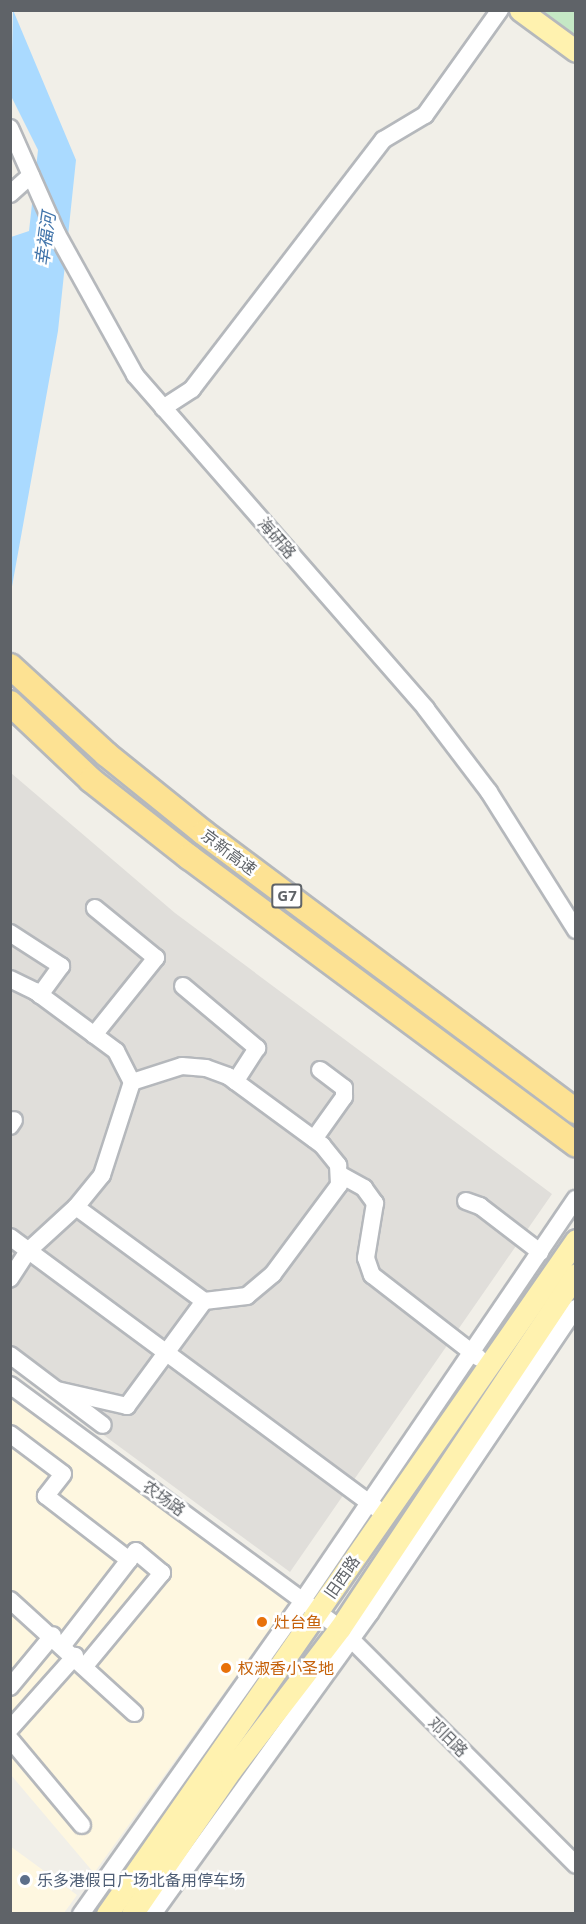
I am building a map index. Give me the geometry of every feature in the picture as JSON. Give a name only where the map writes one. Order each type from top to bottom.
[{"type":"highway","name":"京新高速","points":[[10,666],[106,754],[204,833],[576,1111]]},
{"type":"highway","name":"京新高速","points":[[10,703],[91,780],[189,857],[575,1143]]},
{"type":"main road","points":[[520,10],[576,51]]},
{"type":"main road","name":"旧西路","points":[[107,1914],[310,1605],[377,1509],[489,1365],[576,1240]]},
{"type":"main road","name":"旧西路","points":[[132,1914],[231,1770],[345,1633],[576,1274]]},
{"type":"street","points":[[163,408],[192,389],[383,140],[425,115],[500,10]]},
{"type":"street","name":"海研路","points":[[10,128],[57,234],[135,375],[426,709],[489,792],[576,930]]},
{"type":"street","points":[[10,194],[31,175]]},
{"type":"street","points":[[94,1035],[156,958],[95,908]]},
{"type":"street","points":[[10,933],[61,966],[40,995]]},
{"type":"street","points":[[10,979],[40,995],[116,1051],[132,1082],[102,1175],[76,1207],[28,1251],[10,1279]]},
{"type":"street","points":[[183,986],[257,1048],[235,1082]]},
{"type":"street","points":[[76,1207],[204,1301],[247,1296],[273,1274],[339,1185],[338,1165],[314,1139],[235,1082],[206,1068],[182,1066],[132,1082]]},
{"type":"street","points":[[314,1139],[344,1097],[344,1088],[320,1070]]},
{"type":"street","points":[[339,1174],[364,1188],[375,1203],[366,1258],[372,1275],[489,1365]]},
{"type":"street","points":[[10,1237],[377,1509],[472,1352],[576,1199]]},
{"type":"street","points":[[465,1201],[480,1206],[540,1252]]},
{"type":"street","points":[[57,1390],[127,1406],[204,1301]]},
{"type":"street","points":[[153,1914],[345,1633],[463,1479],[576,1308]]},
{"type":"street","points":[[10,1355],[104,1425]]},
{"type":"street","name":"农场路","points":[[10,1385],[310,1605]]},
{"type":"street","points":[[10,1434],[63,1474],[46,1496],[129,1560]]},
{"type":"street","points":[[10,1688],[69,1651],[162,1573],[136,1551],[69,1651],[10,1729]]},
{"type":"street","points":[[10,1600],[69,1651],[134,1713]]},
{"type":"street","points":[[81,1914],[310,1605]]},
{"type":"street","name":"邓旧路","points":[[310,1605],[345,1633],[576,1865]]},
{"type":"street","points":[[10,1739],[82,1825]]},
{"type":"shaded area","points":[[11,773],[175,913],[552,1194],[290,1572],[11,1367]]},
{"type":"shaded area","points":[[10,1397],[290,1601],[94,1873],[11,1775]]},
{"type":"shaded area","name":"乐多港假日广场北备用停车场","points":[[10,1846],[77,1895],[64,1913],[11,1913]]},
{"type":"green space","points":[[533,11],[575,11],[575,41]]},
{"type":"water","name":"幸福河","points":[[13,10],[76,160],[58,331],[11,592],[11,237],[29,231],[38,150],[11,96]]},
{"type":"place","name":"灶台鱼","points":[[262,1622]]},
{"type":"place","name":"权淑香小圣地","points":[[226,1668]]},
{"type":"place","name":"乐多港假日广场北备用停车场","points":[[25,1880]]}]
